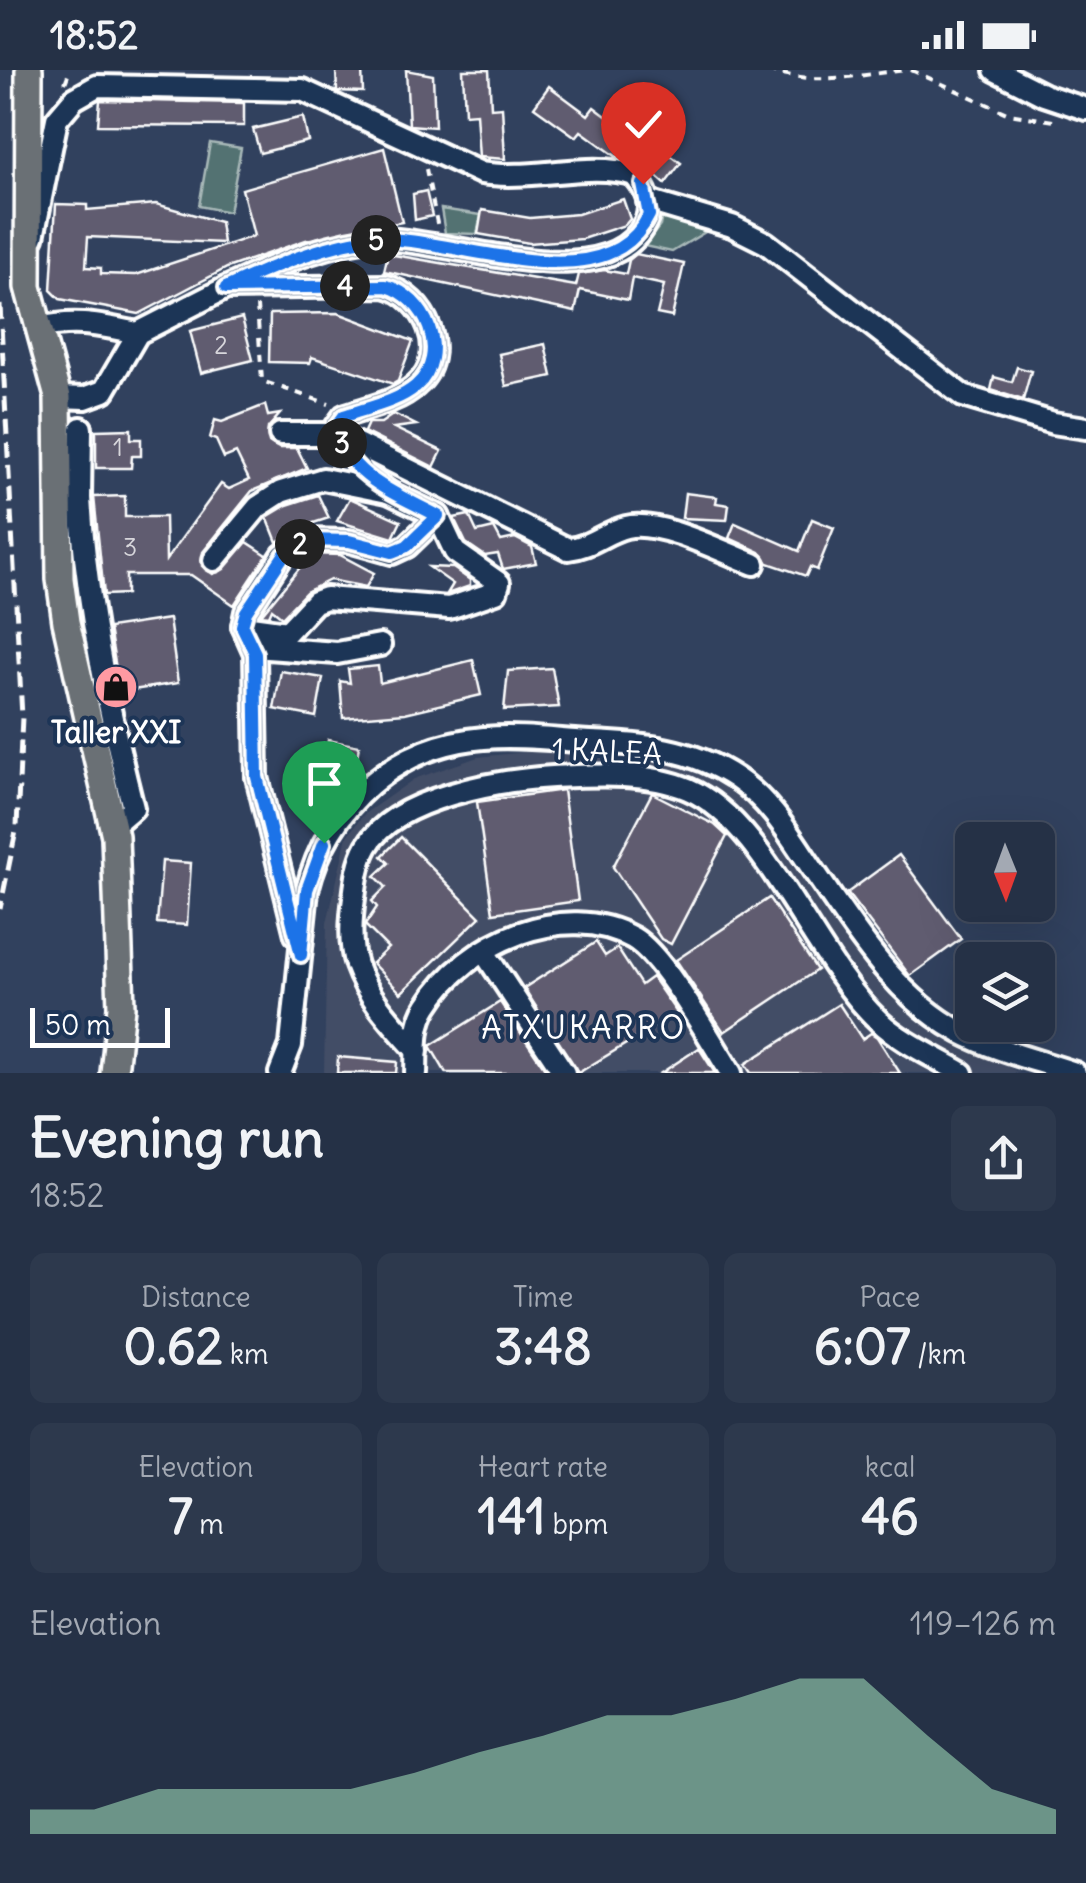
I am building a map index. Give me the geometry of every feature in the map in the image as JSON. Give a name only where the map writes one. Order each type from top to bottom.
[{"type":"main road","points":[[29,70],[32,110],[26,256],[39,328],[58,397],[69,493],[60,579],[95,699],[120,908],[121,1007],[114,1073]]},
{"type":"street","points":[[995,70],[1033,79],[1060,101],[1086,109]]},
{"type":"street","points":[[26,256],[39,223],[57,119],[74,99],[109,85],[302,90],[481,172],[512,178],[613,168],[634,175],[643,184],[648,201],[649,215],[629,244],[588,258],[529,261],[436,243],[362,240],[270,267],[138,333],[104,391],[85,398],[58,397]]},
{"type":"street","points":[[648,201],[732,226],[766,243],[963,396],[1053,423],[1086,428]]},
{"type":"street","points":[[226,288],[386,286],[404,291],[421,306],[431,344],[430,364],[418,385],[340,425],[280,434]]},
{"type":"street","points":[[39,328],[67,321],[94,322],[138,333]]},
{"type":"street","points":[[115,328],[124,353]]},
{"type":"street","points":[[242,626],[287,632],[316,602],[326,598],[449,608],[496,592],[499,583],[493,576],[455,552],[438,516],[388,492],[364,474],[340,425]]},
{"type":"street","points":[[340,425],[568,550],[585,548],[626,527],[648,526],[754,564]]},
{"type":"street","points":[[69,493],[81,428]]},
{"type":"street","points":[[214,560],[258,507],[305,482],[324,479],[388,492]]},
{"type":"street","points":[[242,626],[254,599],[284,555],[305,540],[349,541],[392,552],[407,546],[438,516]]},
{"type":"street","points":[[242,626],[253,646],[257,777],[301,955]]},
{"type":"street","points":[[253,646],[337,654],[380,645]]},
{"type":"street","points":[[280,1073],[291,1045],[307,890],[324,843],[357,794],[402,762],[456,742],[484,738],[648,745],[674,749],[717,766],[760,797],[872,952],[902,989],[933,1016],[991,1046],[1075,1073]]},
{"type":"street","name":"1 KALEA","points":[[416,1062],[372,998],[355,963],[350,924],[358,871],[367,845],[394,818],[452,796],[518,780],[603,776],[685,788],[718,804],[746,836],[842,978],[880,1022],[962,1073]]},
{"type":"street","points":[[416,1062],[418,1028],[427,1006],[484,952],[544,925],[588,921],[635,939],[672,981],[731,1073]]},
{"type":"street","points":[[484,952],[564,1073]]},
{"type":"path","points":[[767,70],[798,80],[834,82],[909,70],[1009,114],[1054,120],[1060,101]]},
{"type":"path","points":[[424,164],[438,230]]},
{"type":"path","points":[[258,318],[262,380],[334,406],[340,425]]},
{"type":"shaded area","points":[[554,749],[651,757],[691,765],[730,783],[763,814],[888,994],[955,1042],[1020,1073],[324,1073],[327,923],[347,836],[364,814],[414,779],[478,757]]},
{"type":"green space","points":[[210,143],[241,148],[229,212],[199,206]]},
{"type":"green space","points":[[441,209],[481,215],[477,234],[445,233]]},
{"type":"green space","points":[[663,210],[715,226],[672,252],[644,246],[660,226]]},
{"type":"building","points":[[336,70],[362,70],[363,92],[337,91]]},
{"type":"building","points":[[406,70],[433,75],[435,127],[409,125]]},
{"type":"building","points":[[463,70],[489,70],[491,108],[502,107],[505,159],[479,157],[476,113],[465,114]]},
{"type":"building","points":[[549,86],[588,115],[594,107],[633,136],[637,131],[681,163],[665,184],[624,153],[617,157],[581,131],[576,137],[534,107]]},
{"type":"building","points":[[100,100],[244,103],[244,126],[98,125]]},
{"type":"building","points":[[303,117],[308,141],[260,153],[253,129]]},
{"type":"building","points":[[384,148],[402,222],[306,240],[227,268],[139,314],[60,299],[51,290],[56,204],[87,205],[87,210],[156,204],[220,222],[223,243],[88,237],[86,267],[101,268],[101,274],[136,275],[254,236],[242,189]]},
{"type":"building","points":[[426,191],[432,216],[415,220],[413,194]]},
{"type":"building","points":[[623,199],[630,219],[625,225],[582,239],[529,243],[478,234],[482,210],[530,218],[578,214]]},
{"type":"building","points":[[388,254],[576,286],[579,274],[604,270],[626,274],[629,260],[636,254],[684,264],[672,317],[657,314],[664,285],[632,278],[628,300],[580,290],[575,312],[384,271]]},
{"type":"building","points":[[338,313],[413,341],[398,381],[393,384],[312,357],[310,363],[269,362],[270,314]]},
{"type":"building","points":[[242,318],[253,360],[201,373],[190,331]]},
{"type":"building","points":[[545,344],[552,376],[506,386],[499,354]]},
{"type":"building","points":[[1017,367],[1031,371],[1023,400],[991,390],[994,377],[1012,382]]},
{"type":"building","points":[[265,405],[268,416],[280,414],[268,428],[269,442],[279,448],[297,448],[307,468],[252,491],[203,552],[202,566],[213,574],[224,569],[247,542],[267,555],[234,605],[191,575],[126,575],[126,594],[104,595],[94,497],[125,496],[125,517],[165,517],[166,560],[221,484],[229,489],[249,480],[236,453],[224,458],[216,440],[210,438],[215,420],[222,422]]},
{"type":"building","points":[[394,414],[416,425],[394,428],[442,451],[434,467],[364,432],[368,423],[381,423]]},
{"type":"building","points":[[131,429],[131,439],[141,439],[141,456],[132,456],[131,468],[96,468],[96,430]]},
{"type":"building","points":[[685,493],[717,497],[716,503],[729,505],[727,520],[682,518]]},
{"type":"building","points":[[318,495],[329,518],[298,528],[277,542],[267,517],[287,505]]},
{"type":"building","points":[[350,498],[401,521],[393,538],[337,521]]},
{"type":"building","points":[[469,515],[477,532],[494,528],[501,541],[515,538],[532,547],[536,563],[503,569],[498,554],[485,556],[466,543],[454,518]]},
{"type":"building","points":[[812,519],[834,528],[817,570],[810,567],[806,576],[768,563],[760,552],[729,538],[735,523],[799,551]]},
{"type":"building","points":[[311,554],[340,555],[374,573],[366,587],[330,580],[306,592],[282,617],[272,609],[269,616],[261,615]]},
{"type":"building","points":[[429,567],[453,568],[470,580],[470,586],[447,594],[453,584]]},
{"type":"building","points":[[169,619],[178,683],[120,692],[109,628]]},
{"type":"building","points":[[473,660],[481,695],[405,713],[343,718],[340,681],[350,683],[348,669],[378,666],[380,683]]},
{"type":"building","points":[[552,668],[559,707],[504,710],[508,671]]},
{"type":"building","points":[[281,671],[323,678],[316,717],[274,709]]},
{"type":"building","points":[[328,740],[359,746],[354,775],[322,768]]},
{"type":"building","points":[[563,790],[578,901],[493,913],[477,802]]},
{"type":"building","points":[[652,793],[715,825],[727,836],[671,944],[661,939],[613,867]]},
{"type":"building","points":[[401,837],[480,917],[401,993],[372,963],[388,948],[365,925],[377,907],[372,901],[386,887],[375,876],[389,863],[382,856]]},
{"type":"building","points":[[899,855],[961,939],[910,976],[847,893]]},
{"type":"building","points":[[162,861],[191,863],[187,925],[157,923]]},
{"type":"building","points":[[769,898],[817,970],[724,1032],[676,960]]},
{"type":"building","points":[[596,942],[605,956],[617,948],[641,985],[652,977],[677,1013],[578,1073],[524,988]]},
{"type":"building","points":[[500,1002],[548,1073],[446,1073],[430,1046]]},
{"type":"building","points":[[839,1004],[862,1039],[871,1033],[877,1037],[900,1073],[751,1073],[745,1064]]},
{"type":"building","points":[[699,1048],[715,1073],[661,1073]]},
{"type":"building","points":[[338,1057],[397,1062],[396,1073],[337,1073]]},
{"type":"railway","points":[[0,305],[22,717],[17,826],[0,909]]},
{"type":"place","name":"Taller XXI","points":[[116,687]]},
{"type":"district","name":"ATXUKARRO","points":[[584,1028]]},
{"type":"route","points":[[324,843],[307,890],[301,955],[257,777],[255,653],[242,626],[261,586],[284,555],[305,540],[349,541],[392,552],[407,546],[438,516],[388,492],[364,474],[336,427],[344,416],[391,400],[418,385],[430,364],[428,323],[421,306],[404,291],[386,286],[226,288],[270,267],[362,240],[436,243],[560,263],[614,252],[629,244],[649,215],[643,184]]}]
